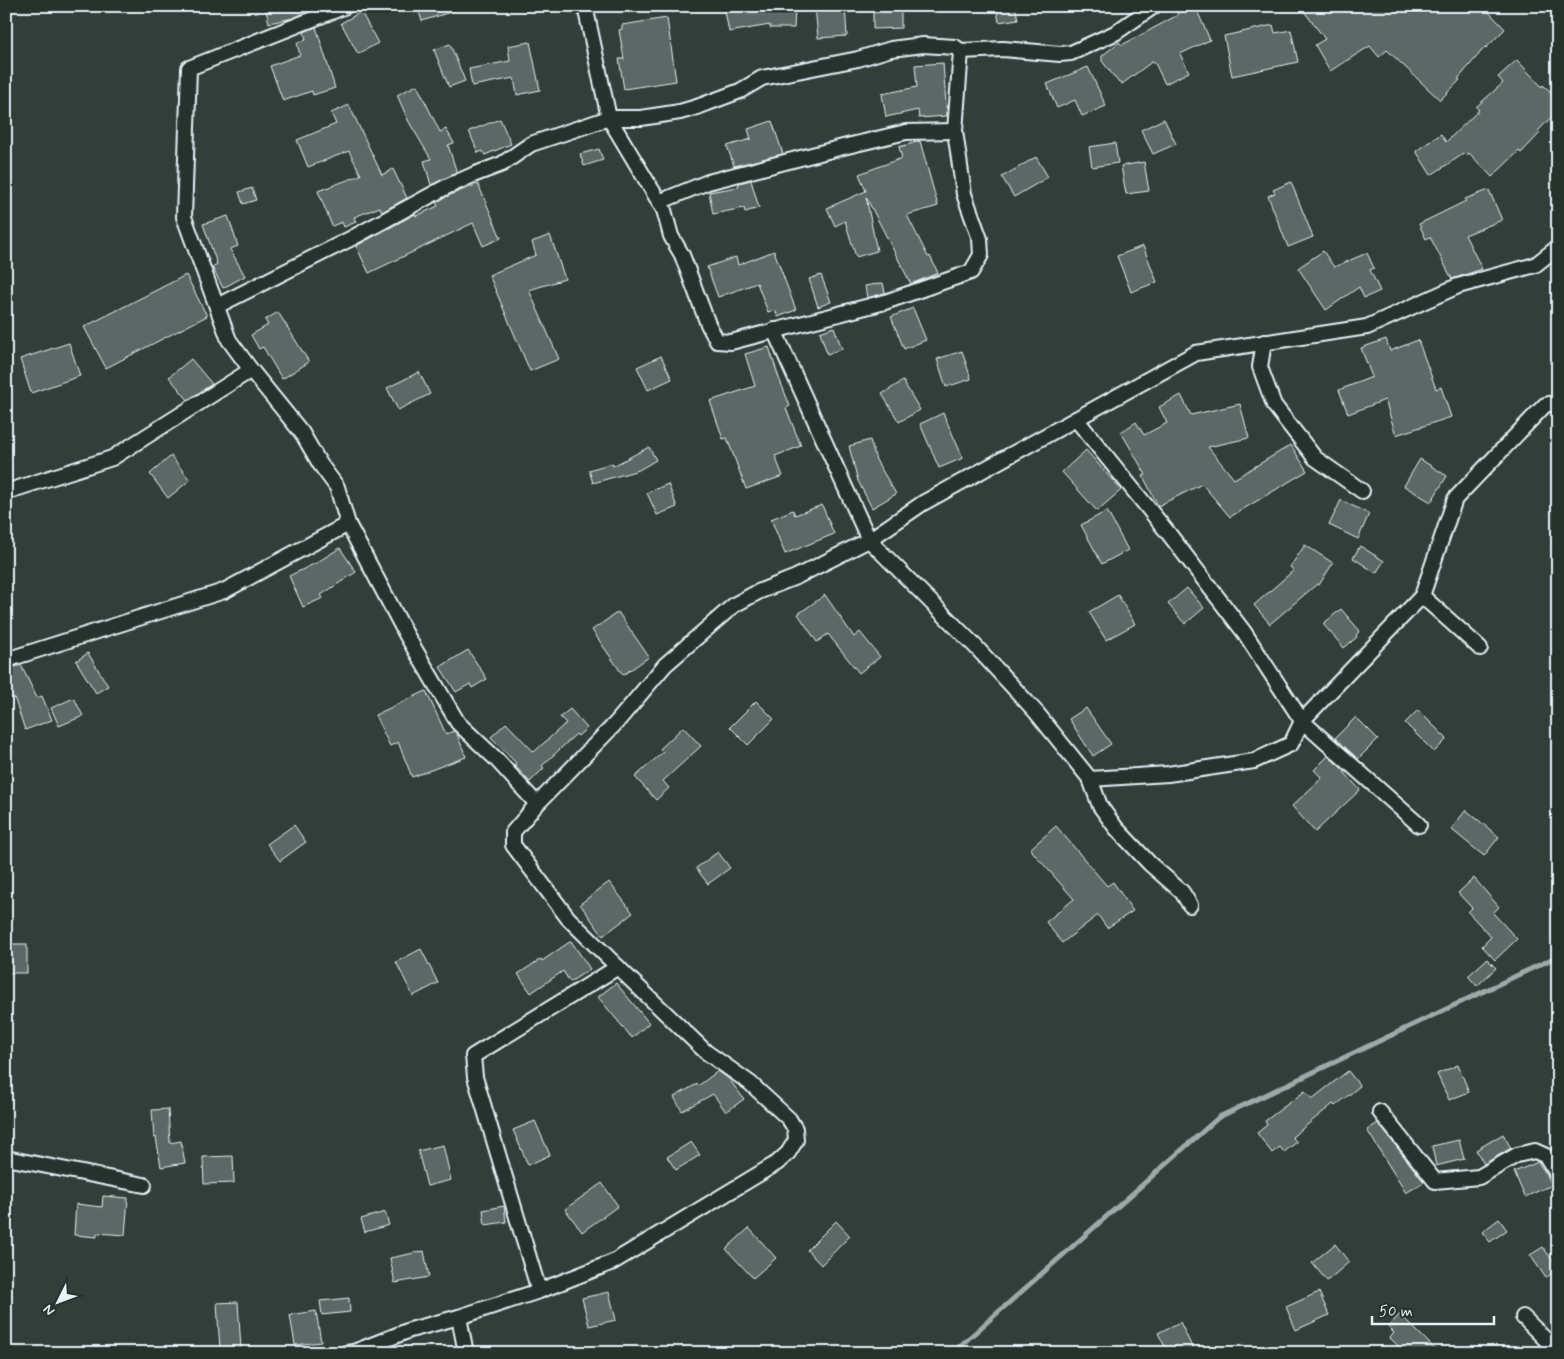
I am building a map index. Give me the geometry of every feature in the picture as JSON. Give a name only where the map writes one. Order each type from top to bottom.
[{"type":"street","points":[[346,6],[189,68],[184,217],[229,340],[302,433],[320,464],[337,487],[348,524],[407,636],[458,723],[496,759],[537,804]]},
{"type":"street","points":[[585,6],[609,118],[664,210],[670,236],[682,255],[708,324],[717,341],[731,342],[885,302],[970,272],[981,256],[980,239],[964,194],[956,132],[961,51]]},
{"type":"street","points":[[217,306],[352,238],[446,187],[502,164],[531,144],[609,118],[641,118],[697,108],[740,91],[762,78],[848,62],[891,49],[923,45],[955,47],[961,51],[1003,49],[1071,54],[1115,32],[1154,6]]},
{"type":"street","points":[[659,202],[708,182],[861,142],[906,132],[956,132]]},
{"type":"street","points":[[346,1353],[354,1352],[410,1330],[459,1317],[539,1291],[614,1262],[777,1163],[788,1153],[796,1140],[796,1129],[790,1119],[750,1083],[706,1052],[568,918],[513,845],[513,832],[537,804],[616,723],[665,665],[734,604],[796,577],[869,540],[923,503],[1196,353],[1367,326],[1458,286],[1535,265],[1558,246]]},
{"type":"street","points":[[774,330],[869,540],[976,647],[1036,712],[1090,779],[1100,806],[1116,828],[1150,864],[1182,892],[1190,905]]},
{"type":"street","points":[[1264,342],[1260,367],[1274,405],[1315,458],[1362,491]]},
{"type":"street","points":[[6,492],[112,458],[251,370]]},
{"type":"street","points":[[1090,779],[1168,774],[1254,761],[1291,744],[1302,721],[1422,596],[1455,499],[1545,405],[1558,402]]},
{"type":"street","points":[[1076,419],[1169,534],[1244,632],[1302,721],[1419,825]]},
{"type":"street","points":[[6,660],[224,591],[348,524]]},
{"type":"street","points":[[1422,596],[1480,648]]},
{"type":"street","points":[[539,1291],[475,1077],[473,1056],[618,967]]},
{"type":"street","points":[[1380,1112],[1435,1181],[1479,1177],[1517,1155],[1535,1151],[1546,1156],[1558,1175]]},
{"type":"street","points":[[6,1158],[144,1185]]},
{"type":"street","points":[[459,1317],[466,1353]]},
{"type":"street","points":[[1523,1317],[1558,1352]]},
{"type":"building","points":[[265,6],[318,7],[293,18],[269,23]]},
{"type":"building","points":[[417,6],[459,6],[460,9],[422,21]]},
{"type":"building","points":[[724,6],[795,7],[794,28],[770,28],[770,25],[729,32]]},
{"type":"building","points":[[815,6],[845,6],[847,36],[818,38]]},
{"type":"building","points":[[873,6],[901,6],[901,28],[873,29]]},
{"type":"building","points":[[996,6],[1015,6],[1018,19],[999,22]]},
{"type":"building","points":[[1195,6],[1210,40],[1180,54],[1189,72],[1165,84],[1153,61],[1122,84],[1119,83],[1102,61],[1102,56],[1119,42],[1122,45],[1178,15],[1177,13]]},
{"type":"building","points":[[1300,6],[1483,6],[1505,29],[1485,47],[1458,79],[1460,80],[1440,100],[1387,50],[1379,57],[1370,46],[1330,71],[1315,45],[1325,39]]},
{"type":"building","points":[[361,12],[378,43],[358,54],[341,23]]},
{"type":"building","points":[[667,18],[676,81],[624,89],[619,59],[624,59],[619,30],[622,29],[622,25]]},
{"type":"building","points":[[1273,25],[1275,33],[1291,30],[1298,62],[1232,76],[1224,36]]},
{"type":"building","points":[[316,27],[335,88],[313,95],[312,91],[283,101],[270,66],[300,55],[297,43],[306,40],[304,32]]},
{"type":"building","points":[[530,42],[540,90],[517,95],[514,78],[472,86],[469,69],[510,61],[508,46]]},
{"type":"building","points":[[450,44],[465,81],[449,87],[434,50]]},
{"type":"building","points":[[1517,60],[1542,87],[1543,85],[1558,98],[1558,110],[1521,153],[1519,151],[1492,177],[1469,153],[1467,155],[1465,153],[1431,175],[1416,151],[1441,134],[1446,142],[1479,110],[1476,107],[1503,83],[1498,77]]},
{"type":"building","points":[[943,63],[947,116],[919,118],[918,110],[886,117],[882,94],[917,87],[915,65]]},
{"type":"building","points":[[1088,67],[1106,106],[1082,116],[1075,100],[1057,108],[1047,84]]},
{"type":"building","points":[[417,85],[440,132],[446,129],[454,143],[448,145],[457,173],[431,185],[424,161],[431,159],[409,122],[397,95]]},
{"type":"building","points":[[349,105],[382,175],[393,169],[407,198],[382,212],[380,207],[354,217],[356,222],[344,227],[342,222],[332,226],[318,191],[361,175],[349,151],[308,167],[297,140],[336,124],[331,113]]},
{"type":"building","points":[[500,119],[511,144],[485,155],[483,151],[478,153],[469,131]]},
{"type":"building","points":[[1164,119],[1176,144],[1153,154],[1141,130]]},
{"type":"building","points":[[772,121],[783,154],[734,166],[727,146],[751,139],[748,129]]},
{"type":"building","points":[[920,141],[938,206],[907,215],[938,273],[911,284],[866,197],[877,251],[856,257],[845,221],[835,226],[827,208],[866,191],[859,174],[902,158],[899,147]]},
{"type":"building","points":[[1115,143],[1118,163],[1092,167],[1089,147]]},
{"type":"building","points":[[599,149],[603,160],[584,166],[580,154]]},
{"type":"building","points":[[1036,157],[1048,177],[1014,197],[1002,177]]},
{"type":"building","points":[[1144,162],[1149,191],[1126,194],[1121,166]]},
{"type":"building","points":[[751,180],[759,208],[745,212],[744,208],[713,214],[709,192],[738,187],[739,183]]},
{"type":"building","points":[[1291,182],[1313,237],[1288,247],[1268,196],[1275,193],[1273,190]]},
{"type":"building","points":[[478,184],[501,238],[483,246],[473,223],[369,273],[356,246],[415,214],[416,216],[438,206],[436,202]]},
{"type":"building","points":[[252,188],[256,200],[243,204],[239,192]]},
{"type":"building","points":[[1489,190],[1502,220],[1465,235],[1482,269],[1452,279],[1430,237],[1426,239],[1419,224],[1466,201],[1465,199]]},
{"type":"building","points":[[228,216],[238,246],[230,249],[245,276],[223,288],[212,267],[217,264],[203,224]]},
{"type":"building","points":[[550,235],[565,279],[529,290],[559,359],[530,371],[489,275],[536,255],[532,242]]},
{"type":"building","points":[[1143,246],[1157,282],[1131,292],[1117,256]]},
{"type":"building","points":[[774,251],[796,310],[778,317],[775,310],[768,312],[757,283],[718,297],[707,267],[736,257],[738,265]]},
{"type":"building","points":[[1323,251],[1334,267],[1367,253],[1374,268],[1370,270],[1380,291],[1364,298],[1359,287],[1326,310],[1298,268]]},
{"type":"building","points":[[186,275],[207,316],[106,368],[84,327]]},
{"type":"building","points":[[821,275],[831,302],[818,307],[809,279]]},
{"type":"building","points":[[883,283],[885,293],[867,298],[865,286]]},
{"type":"building","points":[[913,308],[926,340],[904,349],[891,317]]},
{"type":"building","points":[[278,312],[309,362],[282,379],[263,347],[259,349],[251,335],[268,325],[265,320]]},
{"type":"building","points":[[834,327],[842,349],[827,354],[820,332]]},
{"type":"building","points":[[1386,339],[1390,351],[1418,340],[1436,389],[1441,387],[1451,417],[1396,435],[1385,400],[1348,414],[1339,390],[1372,377],[1361,348]]},
{"type":"building","points":[[69,343],[80,376],[31,393],[20,359]]},
{"type":"building","points":[[769,347],[790,406],[786,408],[801,446],[775,456],[783,476],[746,489],[727,438],[723,439],[710,401],[755,386],[745,354]]},
{"type":"building","points":[[962,351],[971,379],[946,387],[937,359]]},
{"type":"building","points":[[661,356],[672,379],[648,390],[637,367]]},
{"type":"building","points":[[191,359],[212,384],[188,400],[169,377]]},
{"type":"building","points":[[419,372],[430,394],[398,410],[387,388]]},
{"type":"building","points":[[903,381],[920,410],[899,422],[882,394]]},
{"type":"building","points":[[1181,395],[1191,415],[1240,404],[1249,438],[1208,447],[1234,479],[1291,445],[1307,471],[1230,517],[1202,484],[1158,506],[1143,476],[1146,475],[1121,432],[1136,422],[1144,435],[1167,423],[1159,407]]},
{"type":"building","points":[[943,413],[963,458],[939,468],[920,424]]},
{"type":"building","points":[[870,440],[876,460],[896,494],[872,508],[858,481],[849,446]]},
{"type":"building","points":[[649,447],[656,460],[639,470],[593,483],[589,470],[612,463],[613,466]]},
{"type":"building","points":[[1086,450],[1121,490],[1097,511],[1062,472]]},
{"type":"building","points":[[171,456],[190,480],[168,498],[150,474]]},
{"type":"building","points":[[1420,459],[1447,476],[1431,502],[1404,486]]},
{"type":"building","points":[[668,484],[677,507],[657,515],[647,493]]},
{"type":"building","points":[[1341,500],[1369,514],[1358,539],[1329,525]]},
{"type":"building","points":[[822,505],[834,534],[785,554],[771,519],[793,510],[795,515]]},
{"type":"building","points":[[1107,511],[1128,550],[1102,564],[1081,525]]},
{"type":"building","points":[[1305,545],[1333,563],[1319,585],[1317,584],[1270,624],[1254,605],[1294,570],[1290,567]]},
{"type":"building","points":[[1360,546],[1384,561],[1376,573],[1353,558]]},
{"type":"building","points":[[340,548],[356,572],[321,595],[323,598],[303,607],[289,576],[316,563]]},
{"type":"building","points":[[1187,588],[1204,608],[1185,624],[1168,604]]},
{"type":"building","points":[[825,595],[854,637],[860,632],[880,657],[859,673],[828,634],[817,642],[798,614]]},
{"type":"building","points":[[1118,595],[1135,624],[1106,640],[1089,612]]},
{"type":"building","points":[[1341,609],[1360,631],[1356,635],[1357,637],[1344,648],[1323,624]]},
{"type":"building","points":[[618,612],[649,657],[623,675],[592,630]]},
{"type":"building","points":[[468,650],[487,679],[472,688],[470,684],[456,692],[440,667]]},
{"type":"building","points":[[88,653],[108,686],[96,693],[76,661]]},
{"type":"building","points":[[21,665],[37,698],[42,696],[52,720],[25,730],[14,697],[6,700],[6,670]]},
{"type":"building","points":[[426,691],[446,734],[454,731],[457,734],[466,757],[412,777],[398,742],[390,746],[375,715]]},
{"type":"building","points":[[74,698],[83,716],[59,726],[51,708]]},
{"type":"building","points":[[756,701],[774,719],[748,745],[730,727]]},
{"type":"building","points":[[1086,708],[1111,744],[1093,756],[1069,719]]},
{"type":"building","points":[[570,709],[587,728],[578,736],[576,734],[542,766],[544,768],[530,782],[514,765],[516,763],[491,737],[506,723],[534,752],[566,723],[560,717]]},
{"type":"building","points":[[1418,710],[1447,739],[1434,752],[1405,723]]},
{"type":"building","points":[[1356,717],[1378,739],[1358,759],[1335,738]]},
{"type":"building","points":[[683,727],[701,746],[663,781],[669,788],[656,800],[635,777],[663,752],[660,749]]},
{"type":"building","points":[[1328,756],[1345,771],[1360,790],[1315,832],[1292,806],[1322,778],[1314,770]]},
{"type":"building","points":[[1466,810],[1499,837],[1484,856],[1451,829]]},
{"type":"building","points":[[294,825],[306,842],[280,861],[267,844]]},
{"type":"building","points":[[1056,826],[1107,886],[1113,882],[1133,911],[1107,928],[1098,915],[1062,943],[1046,922],[1074,899],[1030,849]]},
{"type":"building","points":[[718,852],[730,868],[708,884],[696,868]]},
{"type":"building","points":[[1474,878],[1499,907],[1493,913],[1517,939],[1495,960],[1482,946],[1491,937],[1468,912],[1472,908],[1458,893]]},
{"type":"building","points":[[609,882],[633,913],[603,936],[580,904]]},
{"type":"building","points":[[571,941],[590,969],[570,982],[563,971],[531,993],[518,974],[541,959],[542,961]]},
{"type":"building","points":[[6,944],[27,944],[27,973],[6,973]]},
{"type":"building","points":[[421,949],[438,983],[413,996],[396,962]]},
{"type":"building","points":[[1487,959],[1496,968],[1477,986],[1468,976]]},
{"type":"building","points":[[616,983],[649,1023],[632,1038],[598,997]]},
{"type":"building","points":[[1458,1065],[1469,1092],[1449,1100],[1437,1074]]},
{"type":"building","points":[[718,1071],[729,1079],[744,1099],[726,1112],[713,1094],[682,1111],[674,1097],[697,1084],[698,1086]]},
{"type":"building","points":[[1348,1071],[1360,1086],[1335,1106],[1333,1104],[1292,1137],[1297,1142],[1284,1152],[1280,1147],[1272,1153],[1257,1133],[1267,1125],[1265,1121],[1305,1091],[1312,1099]]},
{"type":"building","points":[[168,1109],[170,1143],[181,1141],[185,1163],[161,1167],[156,1137],[154,1138],[152,1110]]},
{"type":"building","points":[[535,1121],[550,1155],[528,1165],[513,1130]]},
{"type":"building","points":[[1378,1123],[1424,1182],[1406,1193],[1367,1130]]},
{"type":"building","points":[[1503,1134],[1511,1148],[1484,1164],[1476,1150]]},
{"type":"building","points":[[1459,1140],[1464,1159],[1436,1166],[1432,1146]]},
{"type":"building","points":[[691,1142],[700,1155],[676,1170],[667,1157]]},
{"type":"building","points":[[443,1145],[451,1180],[427,1186],[418,1151]]},
{"type":"building","points":[[233,1156],[234,1183],[204,1184],[203,1157]]},
{"type":"building","points":[[1538,1162],[1552,1185],[1525,1197],[1514,1172]]},
{"type":"building","points":[[602,1183],[618,1206],[582,1232],[565,1209]]},
{"type":"building","points":[[103,1196],[128,1198],[125,1235],[97,1233],[97,1237],[74,1235],[76,1204],[102,1207]]},
{"type":"building","points":[[504,1206],[506,1222],[485,1225],[483,1210]]},
{"type":"building","points":[[385,1212],[389,1225],[365,1232],[361,1219]]},
{"type":"building","points":[[1499,1219],[1507,1230],[1490,1242],[1482,1232]]},
{"type":"building","points":[[836,1221],[850,1236],[821,1265],[807,1250]]},
{"type":"building","points":[[749,1228],[776,1258],[753,1278],[726,1249]]},
{"type":"building","points":[[1335,1244],[1349,1262],[1327,1281],[1312,1263]]},
{"type":"building","points":[[1543,1247],[1558,1268],[1546,1278],[1530,1255]]},
{"type":"building","points":[[424,1251],[429,1277],[395,1283],[390,1258]]},
{"type":"building","points":[[609,1292],[616,1320],[589,1326],[582,1298]]},
{"type":"building","points":[[1319,1292],[1329,1315],[1296,1330],[1286,1307]]},
{"type":"building","points":[[349,1298],[350,1312],[322,1315],[320,1301]]},
{"type":"building","points":[[238,1302],[241,1349],[220,1350],[217,1303]]},
{"type":"building","points":[[316,1311],[321,1342],[295,1345],[290,1315]]},
{"type":"building","points":[[1400,1314],[1439,1353],[1405,1353],[1390,1338],[1394,1333],[1388,1327]]},
{"type":"building","points":[[1180,1322],[1195,1353],[1168,1353],[1158,1333]]},
{"type":"waterway","points":[[952,1353],[1219,1117],[1558,956]]}]
